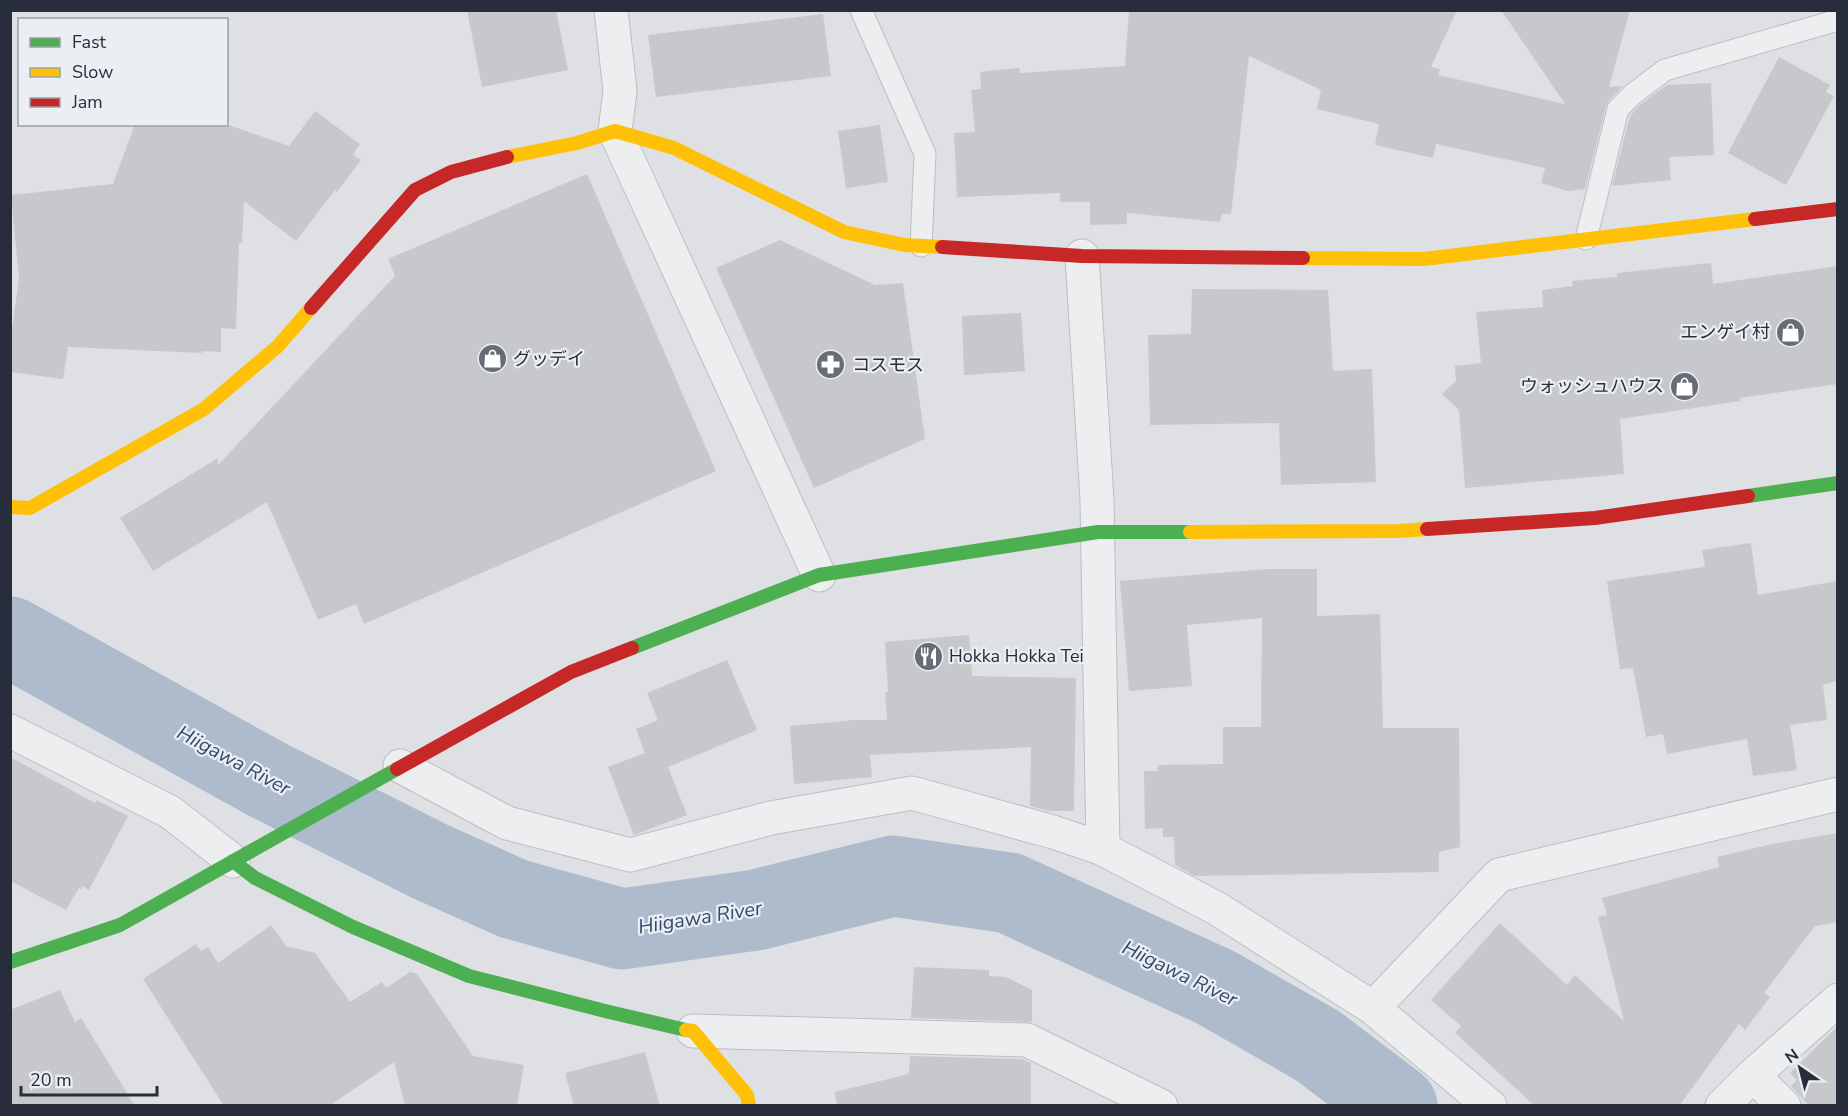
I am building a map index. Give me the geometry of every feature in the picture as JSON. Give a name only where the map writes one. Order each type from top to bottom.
[{"type":"street","points":[[611,10],[620,90],[615,131],[819,575]]},
{"type":"street","points":[[10,507],[30,508],[204,409],[278,346],[415,190],[451,172],[490,160],[577,143],[615,131],[674,148],[844,232],[904,245],[1082,256],[1424,259],[1838,209]]},
{"type":"street","points":[[1082,256],[1098,532],[1102,849]]},
{"type":"street","points":[[10,962],[120,925],[571,672],[819,575],[1098,532],[1434,529],[1595,518],[1838,483]]},
{"type":"street","points":[[10,731],[170,812],[255,878],[353,927],[469,976],[693,1031],[1027,1040],[1161,1106]]},
{"type":"street","points":[[400,766],[507,823],[630,855],[771,818],[912,793],[1053,832],[1102,849],[1216,908],[1373,1008],[1490,1106]]},
{"type":"street","points":[[1373,1008],[1499,875],[1838,794]]},
{"type":"street","points":[[1722,1106],[1753,1075],[1838,1000]]},
{"type":"street","points":[[693,1031],[747,1095],[749,1106]]},
{"type":"street","points":[[1753,1075],[1784,1106]]},
{"type":"lane","points":[[861,10],[925,154],[921,246]]},
{"type":"lane","points":[[1586,239],[1618,109],[1633,94],[1665,70],[1838,20]]},
{"type":"building","points":[[467,10],[556,10],[568,70],[482,87]]},
{"type":"building","points":[[1129,10],[1457,10],[1431,67],[1440,69],[1438,75],[1565,104],[1501,10],[1630,10],[1609,87],[1623,86],[1606,106],[1585,189],[1568,191],[1541,183],[1545,168],[1436,144],[1433,158],[1375,145],[1379,124],[1317,109],[1321,90],[1249,56],[1231,214],[1222,214],[1220,222],[1127,213],[1127,224],[1090,225],[1090,202],[1060,202],[1060,193],[957,197],[954,133],[975,132],[971,90],[981,89],[980,72],[1019,68],[1020,73],[1125,66]]},
{"type":"building","points":[[823,14],[831,76],[656,97],[648,35]]},
{"type":"building","points":[[1779,57],[1830,85],[1826,92],[1834,96],[1786,185],[1728,153]]},
{"type":"building","points":[[1711,83],[1714,155],[1669,157],[1671,180],[1612,186],[1630,116],[1641,104],[1667,85]]},
{"type":"building","points":[[315,111],[360,144],[353,155],[361,160],[296,241],[244,201],[242,243],[239,243],[236,329],[221,328],[221,352],[68,347],[63,379],[10,372],[10,344],[19,278],[11,195],[113,184],[134,126],[228,125],[289,146]]},
{"type":"building","points":[[880,125],[888,182],[846,188],[838,131]]},
{"type":"building","name":"グッデイ","points":[[587,174],[716,471],[364,624],[356,604],[318,620],[267,502],[153,571],[120,518],[218,458],[218,465],[395,276],[388,259]]},
{"type":"building","name":"コスモス","points":[[780,240],[875,285],[903,283],[925,439],[814,488],[716,268]]},
{"type":"building","points":[[1711,263],[1713,284],[1838,266],[1838,384],[1620,419],[1624,474],[1465,488],[1459,410],[1442,394],[1456,381],[1455,366],[1481,363],[1476,312],[1543,307],[1542,290],[1573,286],[1572,281],[1617,277],[1617,273]]},
{"type":"building","points":[[1192,289],[1328,290],[1333,371],[1372,369],[1376,482],[1281,485],[1279,423],[1150,425],[1148,335],[1191,334]]},
{"type":"building","points":[[1021,313],[1025,371],[964,375],[962,316]]},
{"type":"building","points":[[1751,543],[1758,595],[1838,581],[1836,681],[1823,685],[1827,720],[1790,725],[1797,770],[1753,776],[1747,739],[1667,754],[1663,734],[1646,737],[1633,668],[1620,669],[1607,581],[1705,567],[1702,550]]},
{"type":"building","points":[[1268,569],[1317,569],[1317,616],[1380,614],[1383,728],[1459,728],[1460,847],[1439,852],[1439,872],[1194,876],[1175,865],[1174,837],[1163,837],[1163,828],[1145,829],[1144,771],[1158,771],[1158,765],[1223,764],[1223,727],[1261,727],[1262,618],[1187,625],[1192,686],[1129,691],[1120,581]]},
{"type":"building","points":[[969,635],[972,676],[1076,678],[1074,811],[1049,811],[1030,806],[1031,747],[870,755],[872,777],[794,784],[790,726],[854,720],[887,720],[885,642]]},
{"type":"building","points":[[727,660],[757,730],[668,767],[687,815],[634,835],[608,767],[645,753],[636,729],[658,720],[647,693]]},
{"type":"building","points":[[10,757],[95,803],[96,800],[128,816],[89,890],[82,886],[81,889],[79,888],[66,910],[10,881]]},
{"type":"building","points":[[1838,833],[1838,922],[1815,926],[1764,993],[1770,997],[1745,1030],[1739,1024],[1679,1106],[1535,1106],[1455,1033],[1461,1026],[1431,1000],[1500,923],[1567,985],[1575,975],[1624,1021],[1598,917],[1607,915],[1602,898],[1719,867],[1717,857],[1772,844]]},
{"type":"building","points":[[271,925],[286,946],[315,953],[350,1002],[382,982],[386,988],[410,972],[417,974],[473,1056],[524,1065],[517,1106],[405,1106],[394,1062],[329,1106],[224,1106],[143,979],[196,944],[201,951],[208,947],[218,963]]},
{"type":"building","points":[[914,967],[989,970],[989,976],[1006,977],[1032,990],[1032,1022],[911,1018]]},
{"type":"building","points":[[60,990],[75,1022],[81,1018],[135,1106],[10,1106],[10,1010]]},
{"type":"building","points":[[1838,1026],[1838,1106],[1809,1106],[1791,1086],[1797,1080],[1790,1073]]},
{"type":"building","points":[[645,1052],[660,1106],[574,1106],[565,1073]]},
{"type":"building","points":[[910,1056],[1022,1059],[1031,1063],[1031,1106],[837,1106],[835,1092],[909,1074]]},
{"type":"waterway","name":"Hiigawa River","points":[[10,637],[268,780],[429,861],[514,899],[622,929],[756,910],[893,876],[1009,893],[1215,987],[1318,1046],[1397,1106]]},
{"type":"traffic: fast","points":[[1748,496],[1838,483]]},
{"type":"traffic: fast","points":[[632,648],[819,575],[1098,532],[1190,532]]},
{"type":"traffic: fast","points":[[10,962],[120,925],[397,769]]},
{"type":"traffic: fast","points":[[233,861],[255,878],[353,927],[469,976],[686,1030]]},
{"type":"traffic: slow","points":[[507,157],[577,143],[615,131],[674,148],[844,232],[904,245],[942,247]]},
{"type":"traffic: slow","points":[[1303,258],[1424,259],[1755,219]]},
{"type":"traffic: slow","points":[[10,507],[30,508],[204,409],[278,346],[311,308]]},
{"type":"traffic: slow","points":[[1190,532],[1427,529]]},
{"type":"traffic: slow","points":[[686,1030],[693,1031],[747,1095],[749,1106]]},
{"type":"traffic: jam","points":[[311,308],[415,190],[451,172],[507,157]]},
{"type":"traffic: jam","points":[[1755,219],[1838,209]]},
{"type":"traffic: jam","points":[[942,247],[1082,256],[1303,258]]},
{"type":"traffic: jam","points":[[1427,529],[1595,518],[1748,496]]},
{"type":"traffic: jam","points":[[397,769],[571,672],[632,648]]},
{"type":"place","name":"エンゲイ村","points":[[1791,332]]},
{"type":"place","name":"グッデイ","points":[[492,359]]},
{"type":"place","name":"コスモス","points":[[831,365]]},
{"type":"place","name":"ウォッシュハウス","points":[[1685,386]]},
{"type":"place","name":"Hokka Hokka Tei","points":[[928,656]]}]
